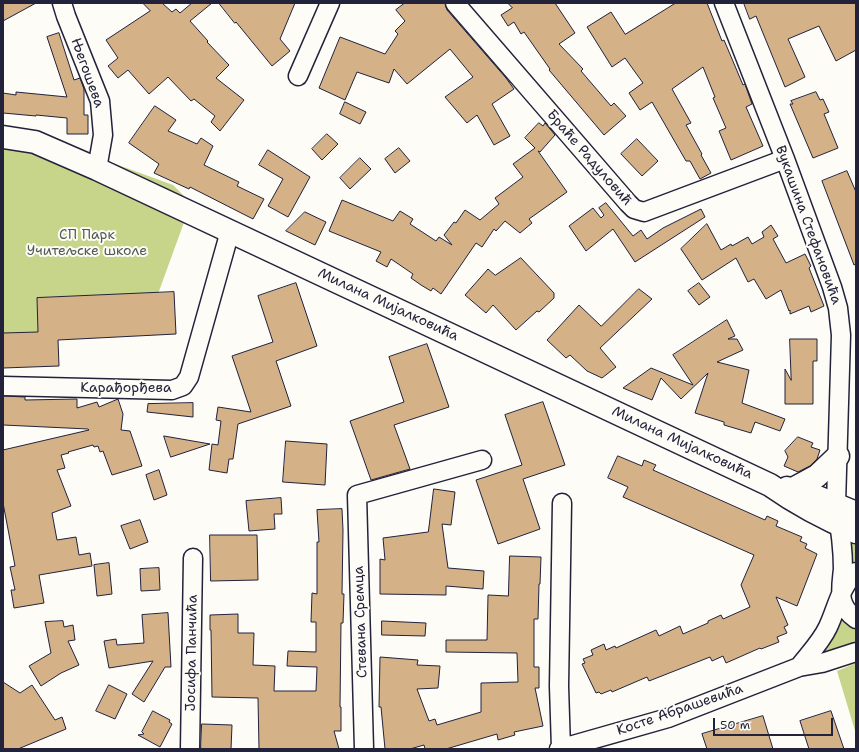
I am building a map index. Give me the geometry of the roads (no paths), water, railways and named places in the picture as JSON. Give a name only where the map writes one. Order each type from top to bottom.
[{"type":"street","name":"Његошева","points":[[62,3],[100,101],[104,136],[97,169]]},
{"type":"street","points":[[298,76],[330,3]]},
{"type":"street","name":"Браће Радуловић","points":[[455,3],[634,209],[644,212],[785,159]]},
{"type":"street","name":"Вукашина Стефановића","points":[[724,3],[785,159],[832,287],[838,308],[841,335],[838,456],[842,553],[841,592]]},
{"type":"street","name":"Милана Мијалковића","points":[[3,137],[35,142],[97,169],[793,495],[812,512],[841,510]]},
{"type":"street","name":"Карађорђева","points":[[3,386],[172,390],[183,386],[189,377],[230,231]]},
{"type":"street","points":[[838,456],[817,476],[793,495],[802,502],[812,502],[841,510]]},
{"type":"street","name":"Стевана Сремца","points":[[364,749],[357,495],[482,460]]},
{"type":"street","name":"Косте Абрашевића","points":[[562,503],[559,678],[560,749],[668,718],[799,667],[822,663],[856,652]]},
{"type":"street","name":"Јосифа Панчића","points":[[190,749],[193,558]]},
{"type":"street","points":[[799,667],[819,643],[827,628],[841,592],[856,572]]},
{"type":"street","points":[[841,592],[844,607],[856,620]]},
{"type":"park label","name":"СП Парк Учитељске школе","points":[[87,244]]}]
